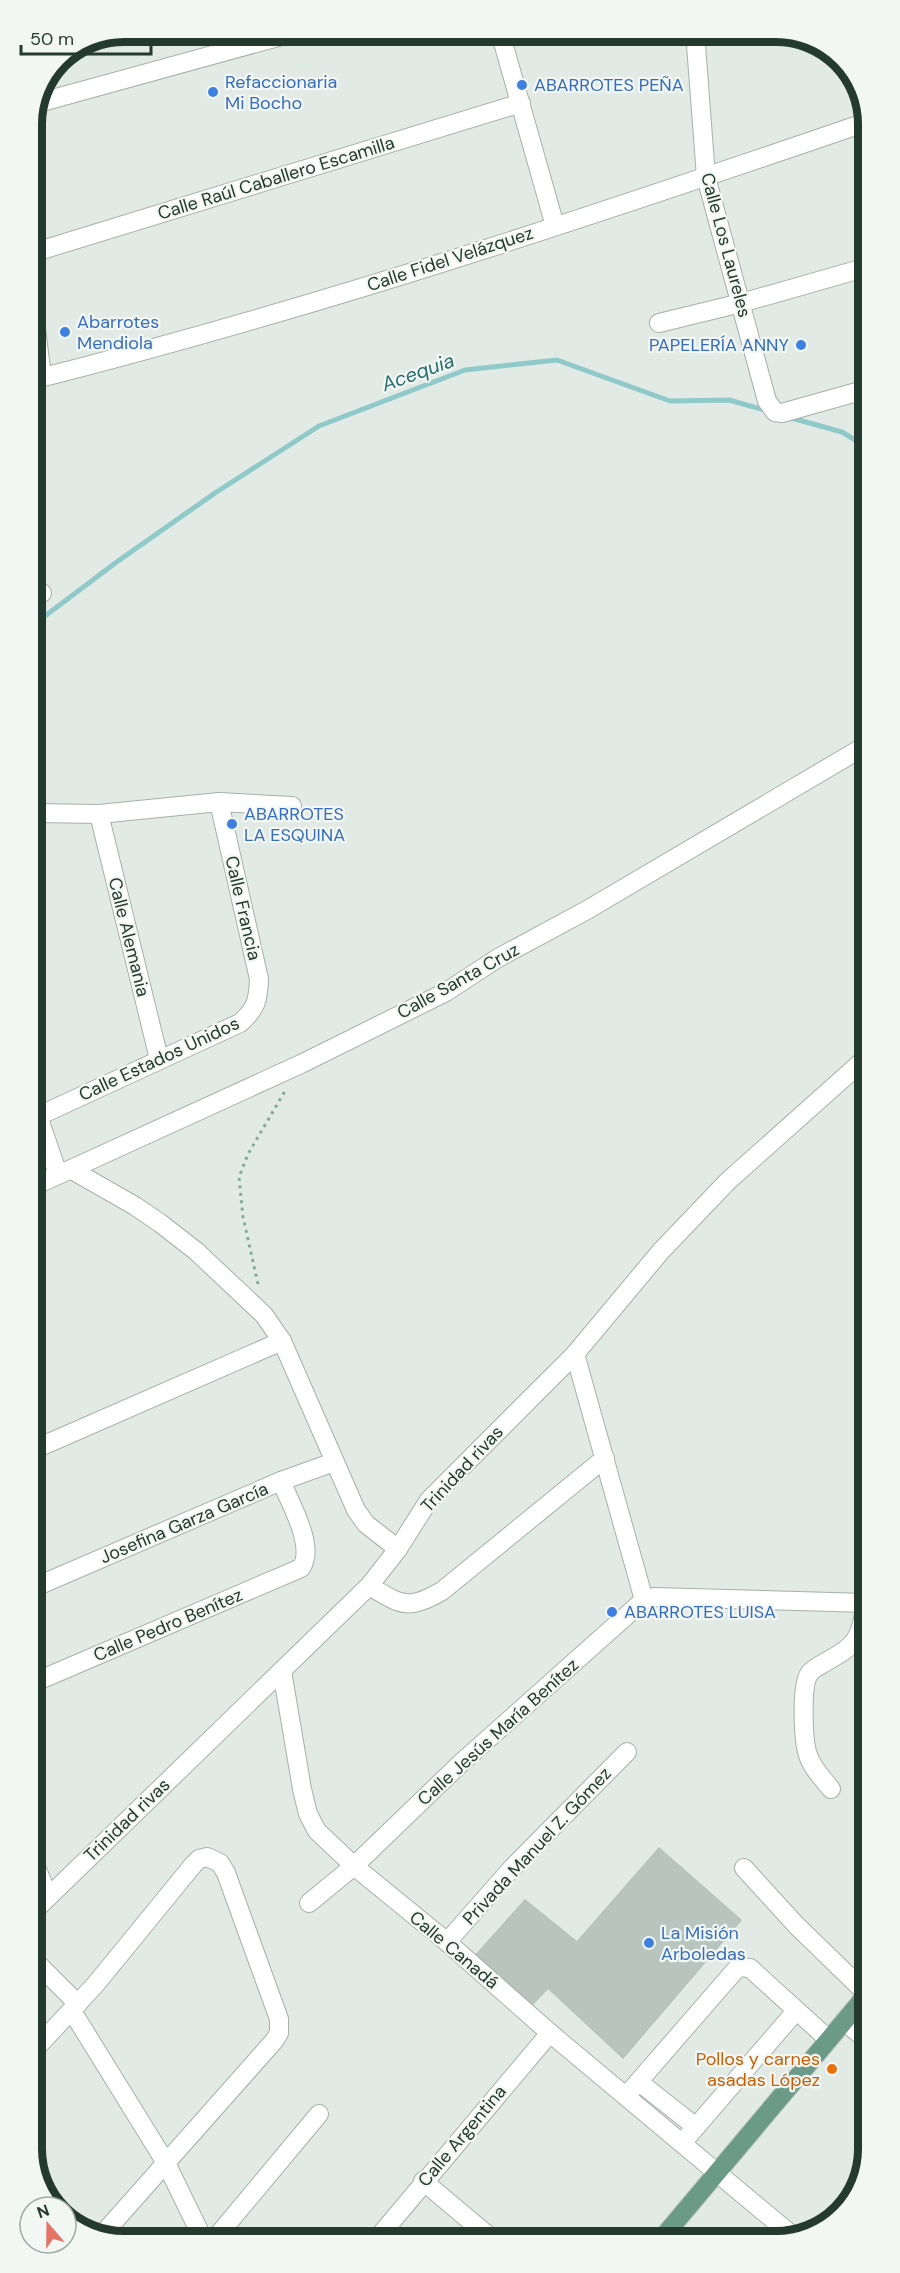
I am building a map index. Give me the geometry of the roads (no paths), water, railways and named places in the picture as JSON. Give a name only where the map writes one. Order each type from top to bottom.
[{"type":"main road","points":[[668,2231],[858,2005]]},
{"type":"street","points":[[45,101],[260,42]]},
{"type":"street","points":[[504,42],[555,226]]},
{"type":"street","name":"Calle Los Laureles","points":[[696,42],[706,177],[767,401],[775,411],[782,413],[858,392]]},
{"type":"street","name":"Calle Raúl Caballero Escamilla","points":[[42,250],[521,103]]},
{"type":"street","name":"Calle Fidel Velázquez","points":[[42,377],[299,307],[706,177],[858,125]]},
{"type":"street","points":[[659,323],[741,303],[858,270]]},
{"type":"street","name":"Calle Santa Cruz","points":[[42,1182],[301,1064],[446,992],[498,958],[587,910],[858,750]]},
{"type":"street","points":[[42,813],[99,814],[219,802],[292,806]]},
{"type":"street","name":"Calle Francia","points":[[219,802],[259,978]]},
{"type":"street","name":"Calle Alemania","points":[[99,814],[159,1059]]},
{"type":"street","name":"Calle Estados Unidos","points":[[42,1108],[240,1023],[251,1013],[258,999],[259,978]]},
{"type":"street","name":"Trinidad rivas","points":[[42,1903],[369,1586],[398,1549],[429,1500],[575,1353],[661,1251],[728,1180],[858,1065]]},
{"type":"street","points":[[42,1125],[65,1172],[135,1206],[160,1223],[196,1251],[264,1315],[282,1341],[356,1510],[366,1524],[398,1549]]},
{"type":"street","points":[[42,1446],[282,1341]]},
{"type":"street","points":[[575,1353],[644,1600],[654,1597],[858,1603]]},
{"type":"street","points":[[369,1586],[399,1603],[412,1604],[424,1601],[442,1591],[605,1458]]},
{"type":"street","name":"Josefina Garza García","points":[[42,1584],[281,1481],[334,1462]]},
{"type":"street","name":"Calle Pedro Benítez","points":[[42,1679],[301,1568],[306,1562],[305,1541],[281,1481]]},
{"type":"street","name":"Calle Jesús María Benítez","points":[[309,1903],[354,1866],[461,1763],[644,1600]]},
{"type":"street","points":[[831,1789],[813,1766],[807,1754],[805,1682],[810,1671],[849,1648],[858,1634]]},
{"type":"street","name":"Calle Canadá","points":[[282,1671],[302,1789],[308,1814],[317,1831],[354,1866],[447,1942],[550,2033],[786,2230]]},
{"type":"street","name":"Privada Manuel Z. Gómez","points":[[447,1942],[512,1868],[627,1752]]},
{"type":"street","points":[[42,2042],[75,2008],[193,1865],[207,1857],[220,1863],[279,2019],[279,2033],[107,2229]]},
{"type":"street","points":[[744,1868],[796,1925],[858,1984]]},
{"type":"street","points":[[627,2096],[738,1967],[750,1968],[828,2039]]},
{"type":"street","points":[[42,1969],[75,2008],[166,2163],[199,2231]]},
{"type":"street","points":[[682,2143],[795,2011]]},
{"type":"street","points":[[844,2021],[858,2033]]},
{"type":"street","name":"Calle Argentina","points":[[383,2231],[550,2033]]},
{"type":"street","points":[[639,2082],[696,2127]]},
{"type":"street","points":[[221,2231],[319,2114]]},
{"type":"street","points":[[423,2181],[482,2231]]},
{"type":"waterway","name":"Acequia","points":[[42,618],[215,493],[319,426],[465,370],[557,360],[670,401],[729,400],[768,411]]},
{"type":"waterway","name":"Acequia","points":[[788,417],[842,432],[858,442]]},
{"type":"place","name":"ABARROTES PEÑA","points":[[522,85]]},
{"type":"place","name":"Refaccionaria Mi Bocho","points":[[213,92]]},
{"type":"place","name":"Abarrotes Mendiola","points":[[65,332]]},
{"type":"place","name":"PAPELERÍA ANNY","points":[[801,345]]},
{"type":"place","name":"ABARROTES LA ESQUINA","points":[[232,824]]},
{"type":"place","name":"ABARROTES LUISA","points":[[612,1612]]},
{"type":"place","name":"La Misión Arboledas","points":[[649,1943]]},
{"type":"place","name":"Pollos y carnes asadas López","points":[[832,2069]]}]
